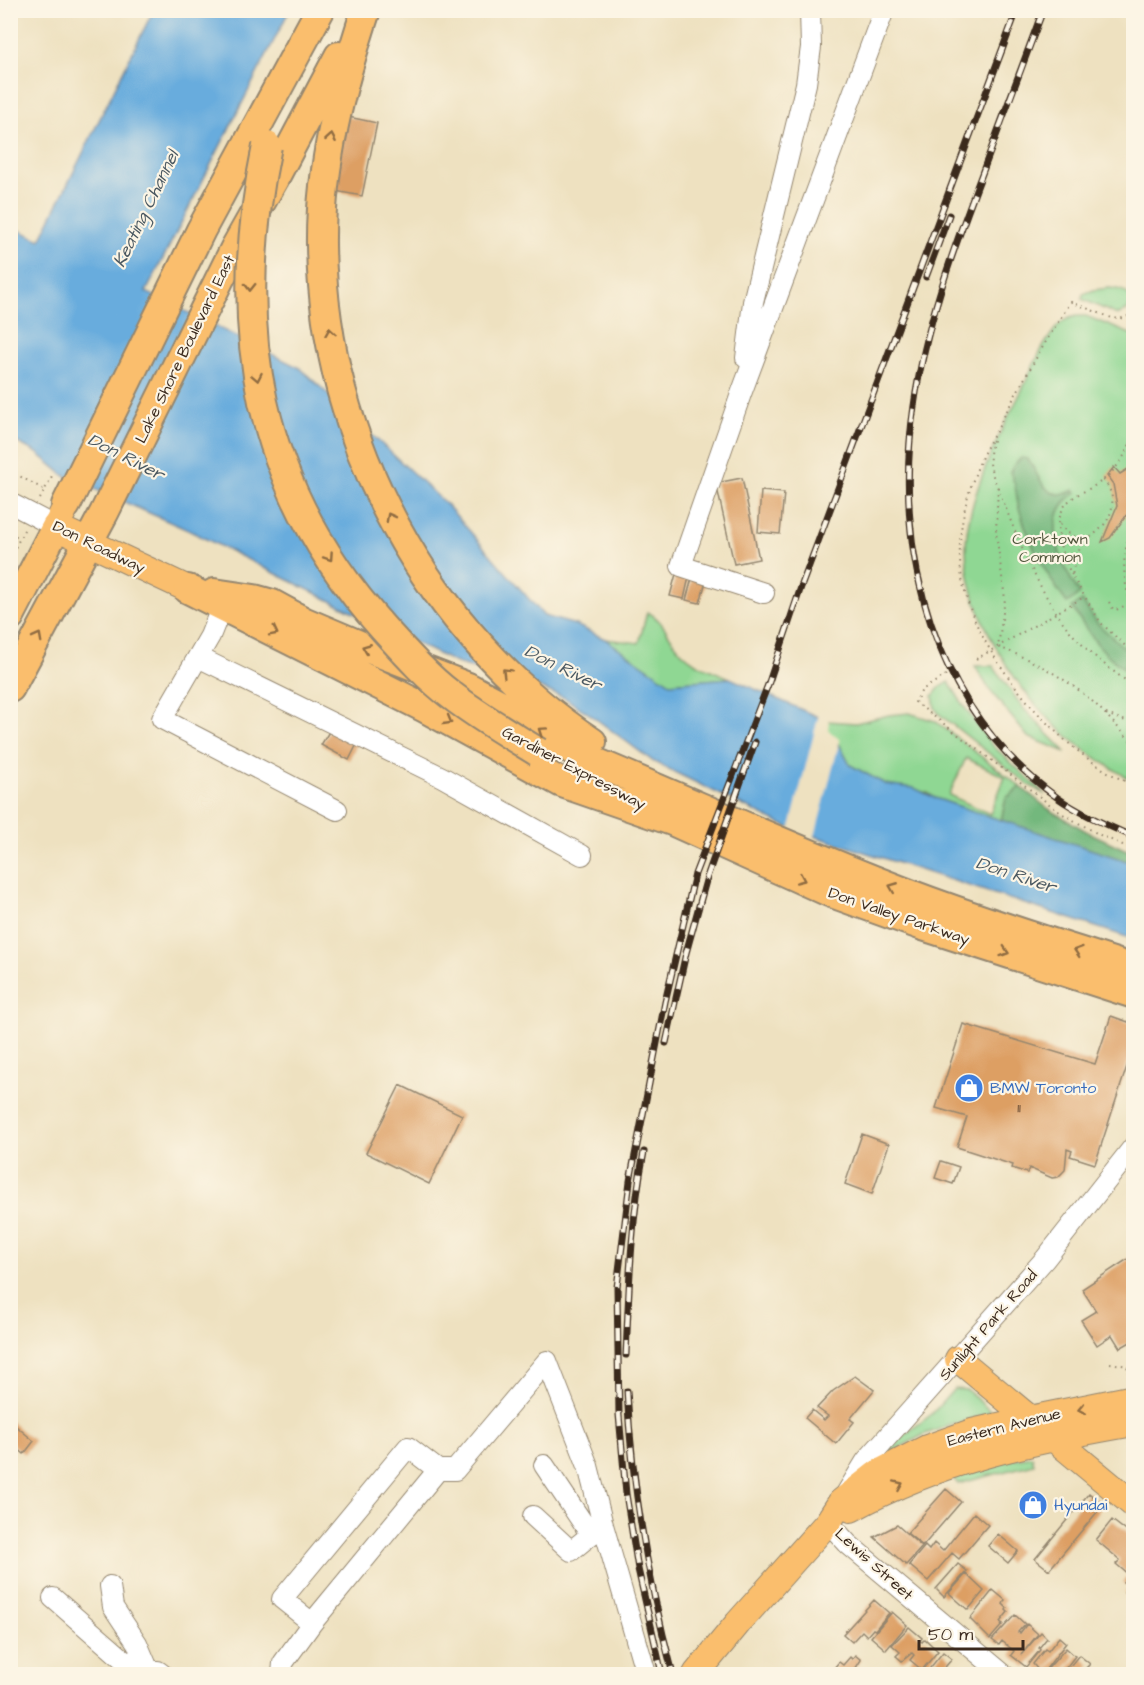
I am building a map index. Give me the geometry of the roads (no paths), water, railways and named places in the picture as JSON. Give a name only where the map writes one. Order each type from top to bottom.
[{"type":"highway","points":[[10,616],[201,230],[322,10]]},
{"type":"highway","name":"Gardiner Expressway","points":[[322,10],[285,93],[267,146],[251,245],[250,291],[255,370],[267,426],[290,486],[318,540],[358,601],[405,652],[450,694],[538,752],[680,811]]},
{"type":"highway","points":[[364,10],[336,114],[330,147],[322,235],[324,288],[336,369],[345,405],[372,483],[415,561],[487,653],[526,693],[620,760],[680,811]]},
{"type":"highway","name":"Lake Shore Boulevard East","points":[[10,688],[104,513],[235,248],[364,10]]},
{"type":"highway","points":[[188,589],[272,604],[305,622],[364,647],[468,687],[513,711],[558,742],[680,811]]},
{"type":"highway","points":[[188,589],[425,708],[562,783],[680,811]]},
{"type":"highway","name":"Don Valley Parkway","points":[[680,811],[906,893],[1134,969]]},
{"type":"highway","name":"Don Valley Parkway","points":[[680,811],[829,892],[923,926],[1134,994]]},
{"type":"main road","name":"Don Roadway","points":[[61,516],[88,544],[188,589]]},
{"type":"main road","points":[[958,1359],[1134,1505]]},
{"type":"main road","name":"Eastern Avenue","points":[[696,1674],[835,1512],[878,1473],[927,1448],[972,1432],[1030,1419],[1132,1389]]},
{"type":"main road","name":"Eastern Avenue","points":[[835,1512],[925,1473],[988,1452],[1134,1423]]},
{"type":"street","points":[[741,394],[753,302],[806,84],[811,47],[810,10]]},
{"type":"street","points":[[764,593],[681,566],[741,394],[884,10]]},
{"type":"street","name":"Don Roadway","points":[[10,503],[61,516]]},
{"type":"street","points":[[222,606],[210,636],[162,719],[337,810]]},
{"type":"street","points":[[198,657],[442,777],[582,855]]},
{"type":"street","name":"Sunlight Park Road","points":[[835,1512],[864,1463],[1045,1259],[1134,1146]]},
{"type":"street","points":[[312,1623],[282,1599],[408,1447],[438,1470],[455,1470],[548,1361],[588,1466],[597,1530],[646,1674]]},
{"type":"street","points":[[544,1465],[597,1530]]},
{"type":"street","points":[[282,1674],[283,1663],[312,1623],[438,1470]]},
{"type":"street","name":"Lewis Street","points":[[835,1512],[842,1539],[1003,1674]]},
{"type":"street","points":[[533,1516],[571,1551],[597,1530]]},
{"type":"street","points":[[110,1586],[113,1607],[137,1643],[146,1664],[137,1673]]},
{"type":"street","points":[[53,1598],[137,1673]]},
{"type":"street","points":[[137,1673],[158,1671],[162,1674]]},
{"type":"water","points":[[153,11],[289,11],[146,292],[300,368],[446,504],[544,616],[576,625],[605,639],[670,683],[730,678],[827,721],[825,731],[839,744],[850,765],[885,784],[914,788],[967,809],[1133,863],[1133,939],[787,827],[654,762],[565,698],[513,677],[456,663],[188,530],[65,476],[37,453],[11,439],[10,226],[40,240]]},
{"type":"railway","points":[[662,1674],[638,1569],[626,1494],[619,1415],[617,1287],[630,1181],[665,1002],[695,874],[769,682],[801,587],[1017,10]]},
{"type":"railway","points":[[1043,10],[959,235],[932,319],[914,406],[909,461],[910,516],[917,571],[931,623],[952,673],[980,720],[1015,762],[1058,798],[1085,814],[1134,837]]},
{"type":"railway","points":[[926,277],[949,215]]},
{"type":"railway","points":[[666,1043],[686,953],[707,877],[755,742]]},
{"type":"railway","points":[[626,1355],[633,1228],[644,1152]]},
{"type":"railway","points":[[627,1391],[642,1534],[673,1674]]},
{"type":"place","name":"BMW Toronto","points":[[969,1088]]},
{"type":"place","name":"Hyundai","points":[[1033,1505]]},
{"type":"water label","name":"Keating Channel","points":[[146,209]]},
{"type":"water label","name":"Don River","points":[[126,457]]},
{"type":"water label","name":"Don River","points":[[563,668]]},
{"type":"water label","name":"Don River","points":[[1016,875]]},
{"type":"park label","name":"Corktown Common","points":[[1050,548]]}]
